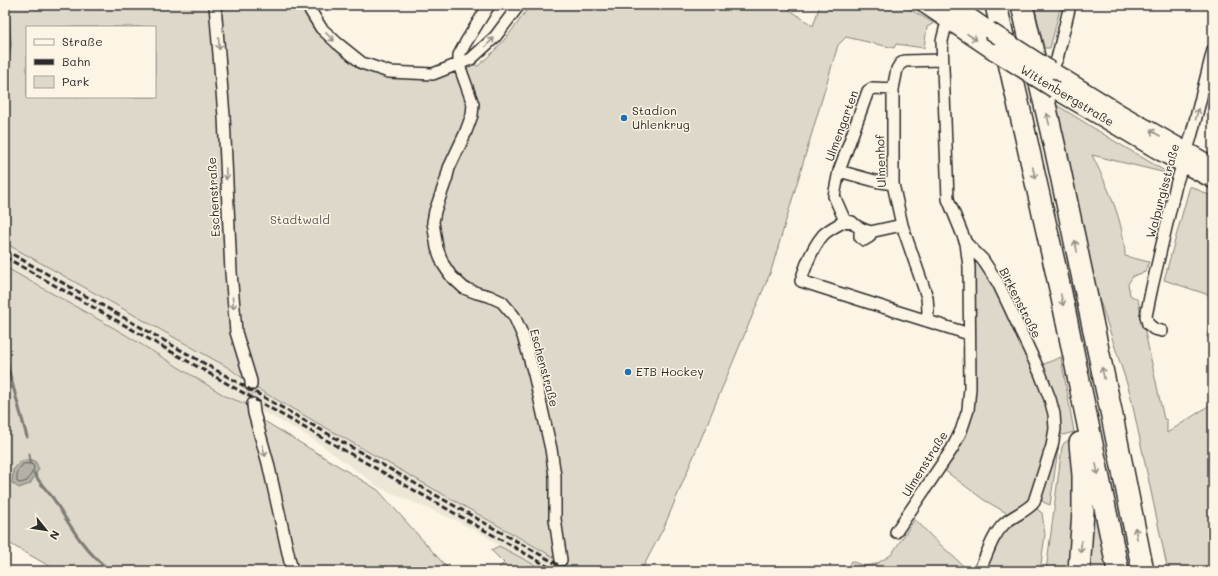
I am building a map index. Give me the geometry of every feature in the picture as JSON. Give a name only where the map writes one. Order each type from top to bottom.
[{"type":"highway","points":[[996,5],[1033,165],[1118,571]]},
{"type":"highway","points":[[1022,5],[1058,161],[1143,571]]},
{"type":"highway","points":[[1072,349],[1072,386],[1080,441],[1083,482],[1083,517],[1079,571]]},
{"type":"main road","name":"Wittenbergstraße","points":[[925,5],[1055,90],[1185,158],[1213,166]]},
{"type":"main road","name":"Wittenbergstraße","points":[[955,6],[989,30],[1122,114],[1185,158],[1213,180]]},
{"type":"street","name":"Eschenstraße","points":[[215,5],[224,116],[230,256],[235,325],[251,385]]},
{"type":"street","points":[[307,5],[321,28],[336,44],[362,63],[389,72],[433,74],[460,65],[484,49],[519,5]]},
{"type":"street","points":[[460,65],[459,55],[489,5]]},
{"type":"street","points":[[1051,70],[1057,59],[1070,5]]},
{"type":"street","name":"Birkenstraße","points":[[955,6],[945,29],[942,41],[948,199],[966,243],[983,260],[998,283],[1040,373],[1052,404],[1055,420],[1052,446],[1034,502],[1002,526],[992,541],[979,571]]},
{"type":"street","name":"Walpurgisstraße","points":[[1162,331],[1154,329],[1148,324],[1146,316],[1176,185],[1185,158],[1213,50]]},
{"type":"street","name":"Ulmenhof","points":[[927,321],[927,297],[902,225],[893,184],[893,89],[896,69],[904,61],[942,60]]},
{"type":"street","name":"Eschenstraße","points":[[460,65],[473,104],[472,115],[469,125],[449,168],[435,212],[433,222],[437,248],[443,264],[452,276],[464,288],[502,302],[514,316],[523,336],[534,374],[551,449],[555,476],[555,519],[561,560]]},
{"type":"street","name":"Ulmengarten","points":[[845,221],[834,196],[839,171],[868,91],[872,88],[893,89]]},
{"type":"street","name":"Ulmengarten","points":[[839,171],[875,181],[893,184]]},
{"type":"street","points":[[902,225],[870,232],[855,226],[852,222],[845,221],[824,234],[812,250],[801,281],[969,334]]},
{"type":"street","name":"Ulmenstraße","points":[[896,532],[952,449],[961,431],[968,410],[970,388],[970,267],[966,243]]},
{"type":"street","points":[[253,404],[292,571]]},
{"type":"shaded area","points":[[5,243],[229,368],[256,388],[578,571],[546,571],[455,520],[380,488],[320,444],[299,431],[254,407],[227,397],[121,332],[5,267]]},
{"type":"green space","name":"Stadtwald","points":[[5,5],[304,5],[327,42],[361,69],[388,77],[432,80],[470,63],[478,66],[506,37],[530,5],[783,5],[813,26],[820,5],[902,5],[934,23],[927,27],[924,48],[896,44],[894,48],[846,37],[838,45],[771,271],[664,527],[641,571],[578,571],[256,388],[229,368],[5,243]]},
{"type":"green space","points":[[1034,5],[1061,5],[1050,48],[1044,48]]},
{"type":"green space","points":[[1047,99],[1170,174],[1092,155],[1109,191],[1118,216],[1122,229],[1125,256],[1149,262],[1145,272],[1133,276],[1128,284],[1130,295],[1138,300],[1164,419],[1167,420],[1167,433],[1213,403],[1213,571],[1168,571],[1130,393],[1081,243]]},
{"type":"green space","points":[[1190,186],[1213,197],[1213,337],[1207,337],[1212,296],[1164,280]]},
{"type":"green space","points":[[976,261],[981,264],[1039,366],[1061,357],[1074,432],[1063,435],[1058,432],[1029,510],[1037,509],[1042,513],[1045,535],[1040,571],[980,571],[1012,516],[984,500],[944,470],[956,451],[971,421],[976,388],[974,266]]},
{"type":"green space","points":[[5,267],[121,332],[227,397],[246,404],[250,419],[266,422],[378,490],[450,571],[58,571],[5,541]]},
{"type":"green space","points":[[1069,440],[1076,441],[1073,571],[1046,571],[1062,447],[1064,443]]},
{"type":"green space","points":[[1058,445],[1050,505],[1043,502],[1040,495]]},
{"type":"green space","points":[[1091,494],[1107,571],[1085,571]]},
{"type":"green space","points":[[915,519],[969,571],[846,571],[851,561],[864,566],[876,564],[891,555]]},
{"type":"green space","points":[[499,546],[546,571],[496,571],[504,563],[491,550]]},
{"type":"water","points":[[30,459],[35,461],[39,469],[30,484],[19,488],[12,483],[13,470],[21,461]]},
{"type":"waterway","points":[[5,86],[10,45],[8,5]]},
{"type":"waterway","points":[[5,357],[27,437]]},
{"type":"waterway","points":[[29,454],[30,463]]},
{"type":"waterway","points":[[34,473],[53,498],[85,547],[111,571]]},
{"type":"tunnel","points":[[251,385],[253,404]]},
{"type":"tunnel","points":[[560,571],[561,560]]},
{"type":"railway","points":[[5,250],[569,571]]},
{"type":"railway","points":[[5,257],[556,571]]},
{"type":"place","name":"Stadion Uhlenkrug","points":[[624,118]]},
{"type":"place","name":"ETB Hockey","points":[[628,372]]}]
